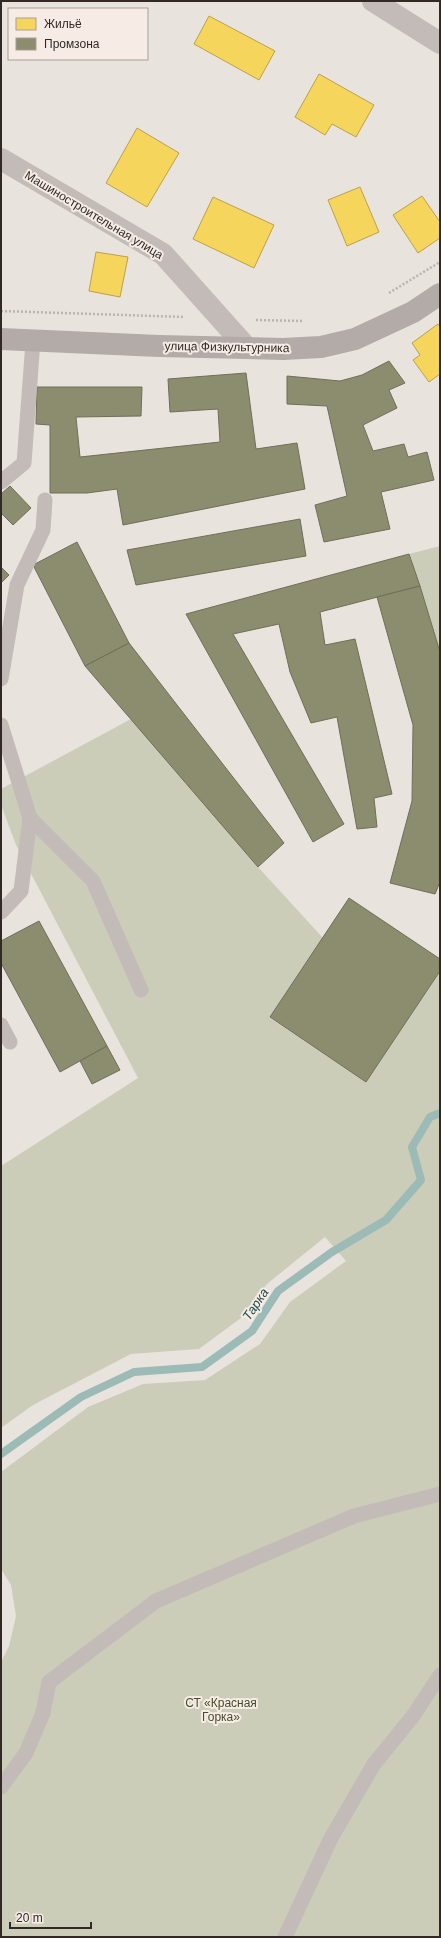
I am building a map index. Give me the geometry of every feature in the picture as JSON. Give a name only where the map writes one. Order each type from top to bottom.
[{"type":"street","points":[[373,1],[440,43]]},
{"type":"street","name":"Машиностроительная улица","points":[[1,160],[163,254],[247,348]]},
{"type":"street","name":"улица Физкультурника","points":[[1,339],[159,346],[283,349],[321,346],[355,339],[413,312],[440,294]]},
{"type":"lane","points":[[1,482],[24,463],[33,341]]},
{"type":"lane","points":[[1,679],[16,585],[43,530],[45,500]]},
{"type":"lane","points":[[1,724],[30,818],[21,891],[1,912]]},
{"type":"lane","points":[[30,818],[93,881],[141,990]]},
{"type":"lane","points":[[1,1025],[10,1042]]},
{"type":"lane","points":[[1,1787],[26,1753],[43,1713],[49,1682],[156,1601],[354,1516],[440,1494]]},
{"type":"lane","points":[[285,1937],[331,1838],[370,1770],[413,1716],[440,1675]]},
{"type":"green space","points":[[440,546],[440,652],[409,554]]},
{"type":"green space","name":"СТ «Красная Горка»","points":[[131,719],[258,867],[323,938],[270,1018],[366,1082],[440,971],[440,1937],[1,1937],[1,1662],[9,1646],[16,1616],[11,1585],[1,1569],[1,1472],[88,1407],[143,1384],[205,1380],[260,1344],[290,1302],[346,1261],[325,1237],[267,1284],[241,1318],[199,1349],[131,1354],[33,1405],[1,1428],[1,1166],[138,1078],[16,845],[1,805],[1,789]]},
{"type":"building: Жильё","points":[[209,16],[275,51],[259,80],[194,44]]},
{"type":"building: Жильё","points":[[319,74],[374,105],[356,137],[332,124],[325,135],[295,117]]},
{"type":"building: Жильё","points":[[137,128],[179,153],[147,207],[106,183]]},
{"type":"building: Жильё","points":[[360,187],[379,232],[347,246],[328,200]]},
{"type":"building: Жильё","points":[[422,196],[440,222],[440,238],[418,253],[393,215]]},
{"type":"building: Жильё","points":[[213,197],[274,225],[254,268],[193,239]]},
{"type":"building: Жильё","points":[[96,252],[128,257],[120,297],[89,291]]},
{"type":"building: Жильё","points":[[438,324],[440,327],[440,374],[429,382],[413,360],[420,355],[412,343]]},
{"type":"building: Промзона","points":[[389,361],[405,383],[389,390],[397,408],[363,425],[373,451],[404,444],[408,457],[427,452],[434,480],[381,492],[390,529],[324,542],[315,505],[347,496],[327,406],[287,404],[287,376],[340,381],[362,375]]},
{"type":"building: Промзона","points":[[246,373],[256,449],[297,443],[305,489],[123,525],[117,489],[87,493],[50,493],[50,425],[36,424],[37,387],[142,387],[141,416],[76,417],[80,457],[220,442],[218,409],[170,412],[168,379]]},
{"type":"building: Промзона","points":[[10,486],[31,508],[13,525],[1,513],[1,494]]},
{"type":"building: Промзона","points":[[300,519],[306,556],[136,585],[127,550]]},
{"type":"building: Промзона","points":[[77,542],[129,643],[85,666],[33,565]]},
{"type":"building: Промзона","points":[[409,554],[420,586],[320,612],[325,645],[355,639],[392,794],[374,798],[377,827],[357,829],[337,717],[311,723],[290,672],[279,624],[233,634],[344,824],[313,842],[186,614]]},
{"type":"building: Промзона","points":[[1,567],[9,575],[1,583]]},
{"type":"building: Промзона","points":[[420,586],[440,652],[440,882],[435,894],[390,883],[412,801],[413,725],[377,597]]},
{"type":"building: Промзона","points":[[129,643],[284,843],[258,867],[85,666]]},
{"type":"building: Промзона","points":[[349,898],[440,959],[440,971],[366,1082],[270,1017]]},
{"type":"building: Промзона","points":[[39,921],[107,1046],[60,1072],[1,963],[1,941]]},
{"type":"building: Промзона","points":[[107,1046],[120,1070],[92,1084],[80,1061]]},
{"type":"waterway","name":"Тарка","points":[[1,1454],[81,1397],[134,1372],[202,1367],[252,1331],[278,1291],[332,1252],[386,1220],[421,1180],[412,1147],[430,1117],[440,1113]]}]
